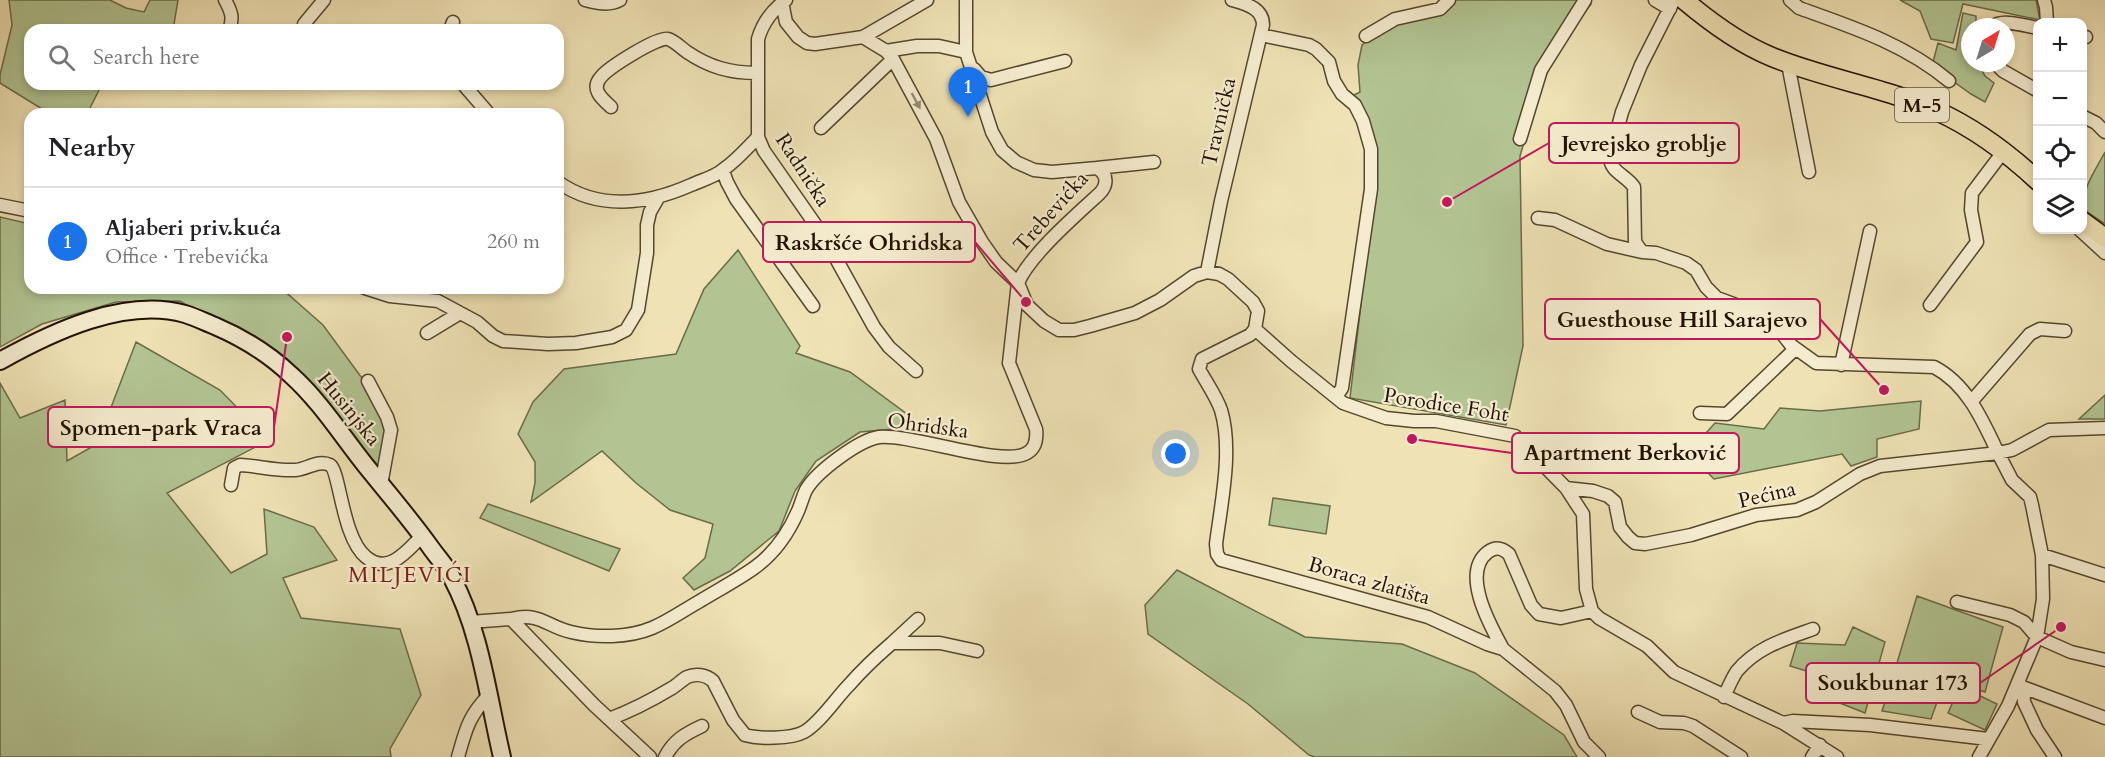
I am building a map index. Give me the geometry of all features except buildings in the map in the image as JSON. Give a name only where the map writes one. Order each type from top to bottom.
[{"type":"main road","name":"M-5","points":[[1676,3],[1732,36],[1788,64],[1863,85],[1935,110],[1969,128],[2003,152],[2036,180]]},
{"type":"main road","points":[[2087,225],[2105,238]]},
{"type":"main road","name":"Husinjska","points":[[0,361],[64,330],[132,310],[185,314],[235,335],[271,358],[291,375],[318,404],[422,536],[452,578],[470,622],[502,757]]},
{"type":"street","points":[[225,0],[232,13],[230,24]]},
{"type":"street","points":[[304,24],[324,0]]},
{"type":"street","points":[[585,0],[600,4],[620,0]]},
{"type":"street","points":[[784,1],[786,22],[798,37],[807,43],[815,44],[863,37],[927,0]]},
{"type":"street","name":"Trebevićka","points":[[966,0],[968,57],[992,132],[1002,150],[1016,162],[1034,170],[1052,172],[1154,162]]},
{"type":"street","name":"Travnička","points":[[1207,272],[1263,18],[1246,4],[1232,0]]},
{"type":"street","points":[[1366,36],[1395,18],[1440,9],[1449,0]]},
{"type":"street","points":[[1520,139],[1541,70],[1585,0]]},
{"type":"street","points":[[1642,252],[1635,242],[1634,187],[1616,171],[1610,163],[1610,157],[1622,112],[1641,65],[1676,3],[1655,0]]},
{"type":"street","points":[[1790,0],[1799,8],[1895,45],[1949,81]]},
{"type":"street","points":[[2044,0],[2047,18]]},
{"type":"street","points":[[564,185],[574,191],[614,202],[637,202],[673,193],[723,171],[758,137],[757,46],[761,26],[784,1]]},
{"type":"street","points":[[2015,25],[2033,27]]},
{"type":"street","points":[[1261,35],[1309,45],[1325,58],[1342,94],[1355,105],[1363,121],[1371,148],[1371,189],[1364,240],[1342,388],[1336,397]]},
{"type":"street","points":[[863,37],[890,55]]},
{"type":"street","points":[[611,107],[597,91],[596,84],[600,77],[637,52],[664,38],[671,39],[704,63],[721,70],[757,73]]},
{"type":"street","points":[[821,128],[890,55],[917,46],[939,46],[968,57],[981,77],[991,80],[1065,61]]},
{"type":"street","name":"Trebevićka","points":[[890,55],[936,139],[959,202],[982,242],[996,262],[1017,283],[1027,305],[1052,327],[1066,331],[1135,313],[1160,300],[1194,276],[1207,272]]},
{"type":"street","points":[[1788,64],[1809,172]]},
{"type":"street","points":[[2005,72],[2033,89]]},
{"type":"street","points":[[468,90],[484,108]]},
{"type":"street","points":[[2087,118],[2096,123],[2105,132]]},
{"type":"street","name":"Radnička","points":[[758,137],[764,151],[824,237],[874,327],[888,347],[916,371]]},
{"type":"street","points":[[1930,305],[1977,242],[1971,210],[1972,193],[2003,152]]},
{"type":"street","name":"Trebevićka","points":[[1017,283],[1034,257],[1103,189],[1106,179],[1101,170],[1097,168]]},
{"type":"street","points":[[723,171],[736,199],[813,306]]},
{"type":"street","points":[[384,294],[438,301],[502,341],[576,343],[612,337],[626,330],[638,310],[646,253],[646,225],[658,198]]},
{"type":"street","points":[[0,205],[24,210]]},
{"type":"street","points":[[1538,218],[1555,220],[1607,244],[1656,253],[1686,263],[1696,270],[1706,287],[1717,298],[1768,317],[1796,349],[1816,363],[1934,367],[1955,381],[1971,402],[2012,480],[2030,497],[2042,555],[2043,599],[2037,637],[2020,686],[1979,757]]},
{"type":"street","points":[[1840,365],[1870,231]]},
{"type":"street","points":[[2084,234],[2105,253]]},
{"type":"street","points":[[1207,272],[1219,274],[1228,279],[1253,302],[1258,311],[1255,329]]},
{"type":"street","name":"Ohridska","points":[[470,622],[511,619],[526,615],[537,617],[571,632],[628,635],[653,628],[756,567],[787,536],[806,490],[814,480],[862,443],[879,437],[930,443],[999,457],[1027,453],[1034,446],[1037,437],[1036,429],[1009,363],[1017,283]]},
{"type":"street","points":[[434,294],[438,301]]},
{"type":"street","points":[[427,333],[460,313]]},
{"type":"street","name":"Porodice Foht","points":[[1255,329],[1343,403],[1386,418],[1436,421],[1515,436],[1566,488],[1583,514],[1586,590],[1592,611]]},
{"type":"street","name":"Boraca zlatišta","points":[[1255,329],[1250,335],[1202,359],[1199,364],[1199,369],[1221,410],[1224,429],[1225,457],[1216,544],[1217,554],[1221,560],[1428,617],[1503,649],[1556,691],[1566,705],[1584,742],[1599,757]]},
{"type":"street","points":[[1971,402],[2035,330],[2066,331]]},
{"type":"street","points":[[1700,413],[1727,414],[1796,349]]},
{"type":"street","points":[[368,381],[392,430],[381,485]]},
{"type":"street","points":[[1998,453],[2012,450],[2049,430],[2105,428]]},
{"type":"street","name":"Pećina","points":[[1566,488],[1593,491],[1608,496],[1615,502],[1620,527],[1635,543],[1645,544],[1719,528],[1756,515],[1797,510],[1816,502],[1860,474],[1880,466],[1998,453]]},
{"type":"street","points":[[231,484],[234,468],[240,465],[296,470],[318,463],[329,465],[336,473],[341,506],[351,537],[367,559],[384,565],[393,562],[422,536]]},
{"type":"street","name":"Boraca zlatišta","points":[[1503,649],[1485,615],[1476,583],[1481,559],[1496,548],[1503,549],[1509,554],[1531,605],[1539,614],[1561,618],[1592,611]]},
{"type":"street","points":[[2042,555],[2105,575]]},
{"type":"street","points":[[1957,602],[2010,615],[2024,622],[2037,637],[2071,652],[2105,660]]},
{"type":"street","points":[[1592,611],[1599,618],[1647,646],[1674,672],[1783,723],[1837,757]]},
{"type":"street","points":[[511,619],[609,719],[650,757]]},
{"type":"street","points":[[609,719],[632,711],[688,677],[699,675],[709,677],[713,681],[734,720],[745,735],[771,738],[804,732],[815,723],[850,683],[918,619]]},
{"type":"street","points":[[1724,697],[1736,672],[1754,654],[1778,641],[1813,629]]},
{"type":"street","points":[[892,643],[940,643],[977,651]]},
{"type":"street","points":[[2020,686],[2105,718]]},
{"type":"street","points":[[2020,686],[2024,702],[2037,730],[2055,757]]},
{"type":"street","points":[[458,757],[466,725],[475,710],[489,695]]},
{"type":"street","points":[[1638,712],[1660,722],[1684,723],[1693,726],[1741,757]]},
{"type":"street","points":[[1783,723],[1793,721],[1870,725],[1988,739]]},
{"type":"street","points":[[665,757],[670,747],[681,736],[702,726]]},
{"type":"street","points":[[1812,757],[1820,745]]},
{"type":"green space","points":[[9,0],[110,0],[126,8],[144,12],[150,0],[178,0],[174,24],[24,24],[24,90],[99,90],[90,108],[40,108],[0,83],[12,25]]},
{"type":"green space","points":[[1453,0],[1590,0],[1591,4],[1561,43],[1539,91],[1520,156],[1523,346],[1506,425],[1350,398],[1376,175],[1350,97],[1360,92],[1358,65],[1362,45],[1394,21]]},
{"type":"green space","points":[[1900,0],[2036,0],[2040,18],[1963,4],[1953,43],[1931,39],[1920,11]]},
{"type":"green space","points":[[1963,13],[1976,16],[1976,18],[1962,18]]},
{"type":"green space","points":[[1961,24],[1961,72],[1983,72],[1994,83],[1985,102],[1932,66],[1938,43],[1956,50]]},
{"type":"green space","points":[[2105,152],[2105,224],[2087,212],[2087,187]]},
{"type":"green space","points":[[0,217],[24,223],[24,294],[288,294],[323,325],[367,385],[388,426],[381,469],[294,370],[180,301],[116,302],[42,324],[0,347]]},
{"type":"green space","points":[[738,250],[800,346],[796,353],[850,372],[911,417],[905,428],[860,432],[816,461],[795,491],[779,531],[730,571],[694,590],[683,578],[705,558],[713,524],[670,510],[636,483],[602,451],[531,502],[535,483],[535,462],[518,434],[533,402],[564,369],[676,354],[704,289]]},
{"type":"green space","points":[[136,342],[220,390],[269,440],[167,493],[231,573],[267,554],[264,509],[314,527],[337,560],[283,578],[301,618],[400,629],[421,695],[390,749],[391,757],[0,757],[0,383],[20,418],[65,400],[67,461],[97,444]]},
{"type":"green space","points":[[2105,395],[2105,419],[2079,419]]},
{"type":"green space","points":[[1921,401],[1919,429],[1877,439],[1877,457],[1851,466],[1842,454],[1714,479],[1688,453],[1715,423],[1764,429],[1780,408],[1820,411]]},
{"type":"green space","points":[[1273,498],[1330,506],[1326,534],[1269,525]]},
{"type":"green space","points":[[488,504],[620,549],[609,571],[480,518]]},
{"type":"green space","points":[[1177,570],[1305,637],[1402,644],[1475,673],[1564,735],[1577,757],[1315,757],[1309,755],[1248,704],[1148,634],[1145,605]]},
{"type":"green space","points":[[1917,596],[2003,627],[1985,692],[1897,663]]},
{"type":"green space","points":[[1853,627],[1885,642],[1865,713],[1822,696],[1823,676],[1790,666],[1797,643],[1845,645]]},
{"type":"green space","points":[[1894,675],[1942,688],[1931,719],[1882,711]]},
{"type":"green space","points":[[1960,686],[1997,704],[1985,730],[1948,713]]},
{"type":"place","name":"Aljaberi priv.kuća","points":[[968,117]]},
{"type":"place","name":"Jevrejsko groblje","points":[[1447,202]]},
{"type":"place","name":"Raskršće Ohridska","points":[[1026,302]]},
{"type":"place","name":"Spomen-park Vraca","points":[[287,337]]},
{"type":"place","name":"Guesthouse Hill Sarajevo","points":[[1884,390]]},
{"type":"place","name":"Apartment Berković","points":[[1412,439]]},
{"type":"place","name":"Soukbunar 173","points":[[2061,627]]},
{"type":"district","name":"MILJEVIĆI","points":[[410,575]]}]
